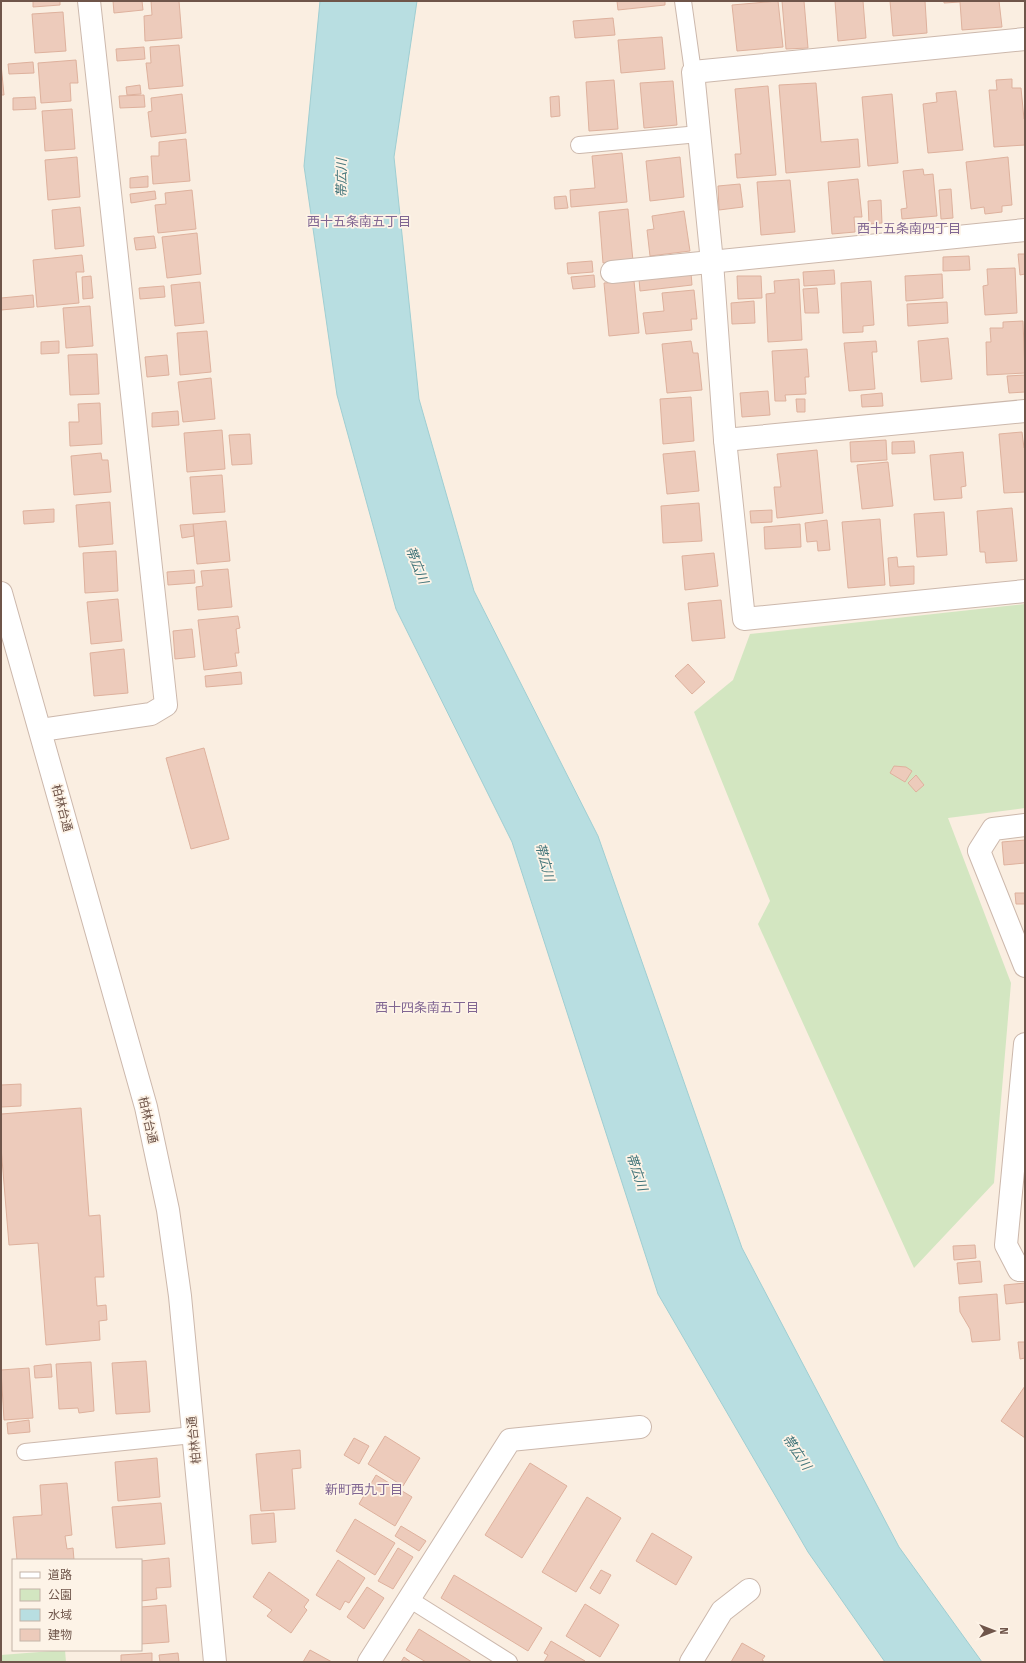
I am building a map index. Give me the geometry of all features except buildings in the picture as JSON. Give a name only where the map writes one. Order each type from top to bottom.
[{"type":"street","points":[[41,730],[151,714],[166,704],[89,1]]},
{"type":"street","points":[[1025,39],[692,72],[712,262],[725,440],[744,618],[1025,591]]},
{"type":"street","points":[[612,272],[1025,230]]},
{"type":"street","points":[[725,440],[1025,411]]},
{"type":"street","name":"柏林台通","points":[[1,593],[41,730],[146,1107],[168,1210],[180,1296],[215,1662]]},
{"type":"street","points":[[1025,825],[993,829],[979,851],[1025,966]]},
{"type":"street","points":[[1025,1044],[1006,1245],[1019,1270],[1025,1270]]},
{"type":"street","points":[[369,1662],[510,1440],[640,1427]]},
{"type":"street","points":[[691,1662],[722,1611],[749,1590]]},
{"type":"lane","points":[[683,1],[692,72]]},
{"type":"lane","points":[[579,145],[698,134]]},
{"type":"lane","points":[[25,1452],[193,1435]]},
{"type":"lane","points":[[409,1599],[509,1662]]},
{"type":"green space","points":[[1025,604],[1025,808],[948,818],[1011,983],[994,1183],[914,1268],[758,924],[770,901],[694,712],[733,680],[750,634]]},
{"type":"green space","points":[[65,1651],[66,1662],[1,1662],[1,1655]]},
{"type":"water","name":"帯広川","points":[[320,1],[417,1],[394,157],[419,399],[474,591],[598,836],[742,1248],[899,1547],[982,1662],[885,1662],[808,1552],[658,1294],[512,842],[396,609],[337,395],[304,166]]},
{"type":"district","name":"西十五条南五丁目","points":[[359,221]]},
{"type":"district","name":"西十五条南四丁目","points":[[909,228]]},
{"type":"district","name":"西十四条南五丁目","points":[[427,1007]]},
{"type":"district","name":"新町西九丁目","points":[[364,1489]]}]
